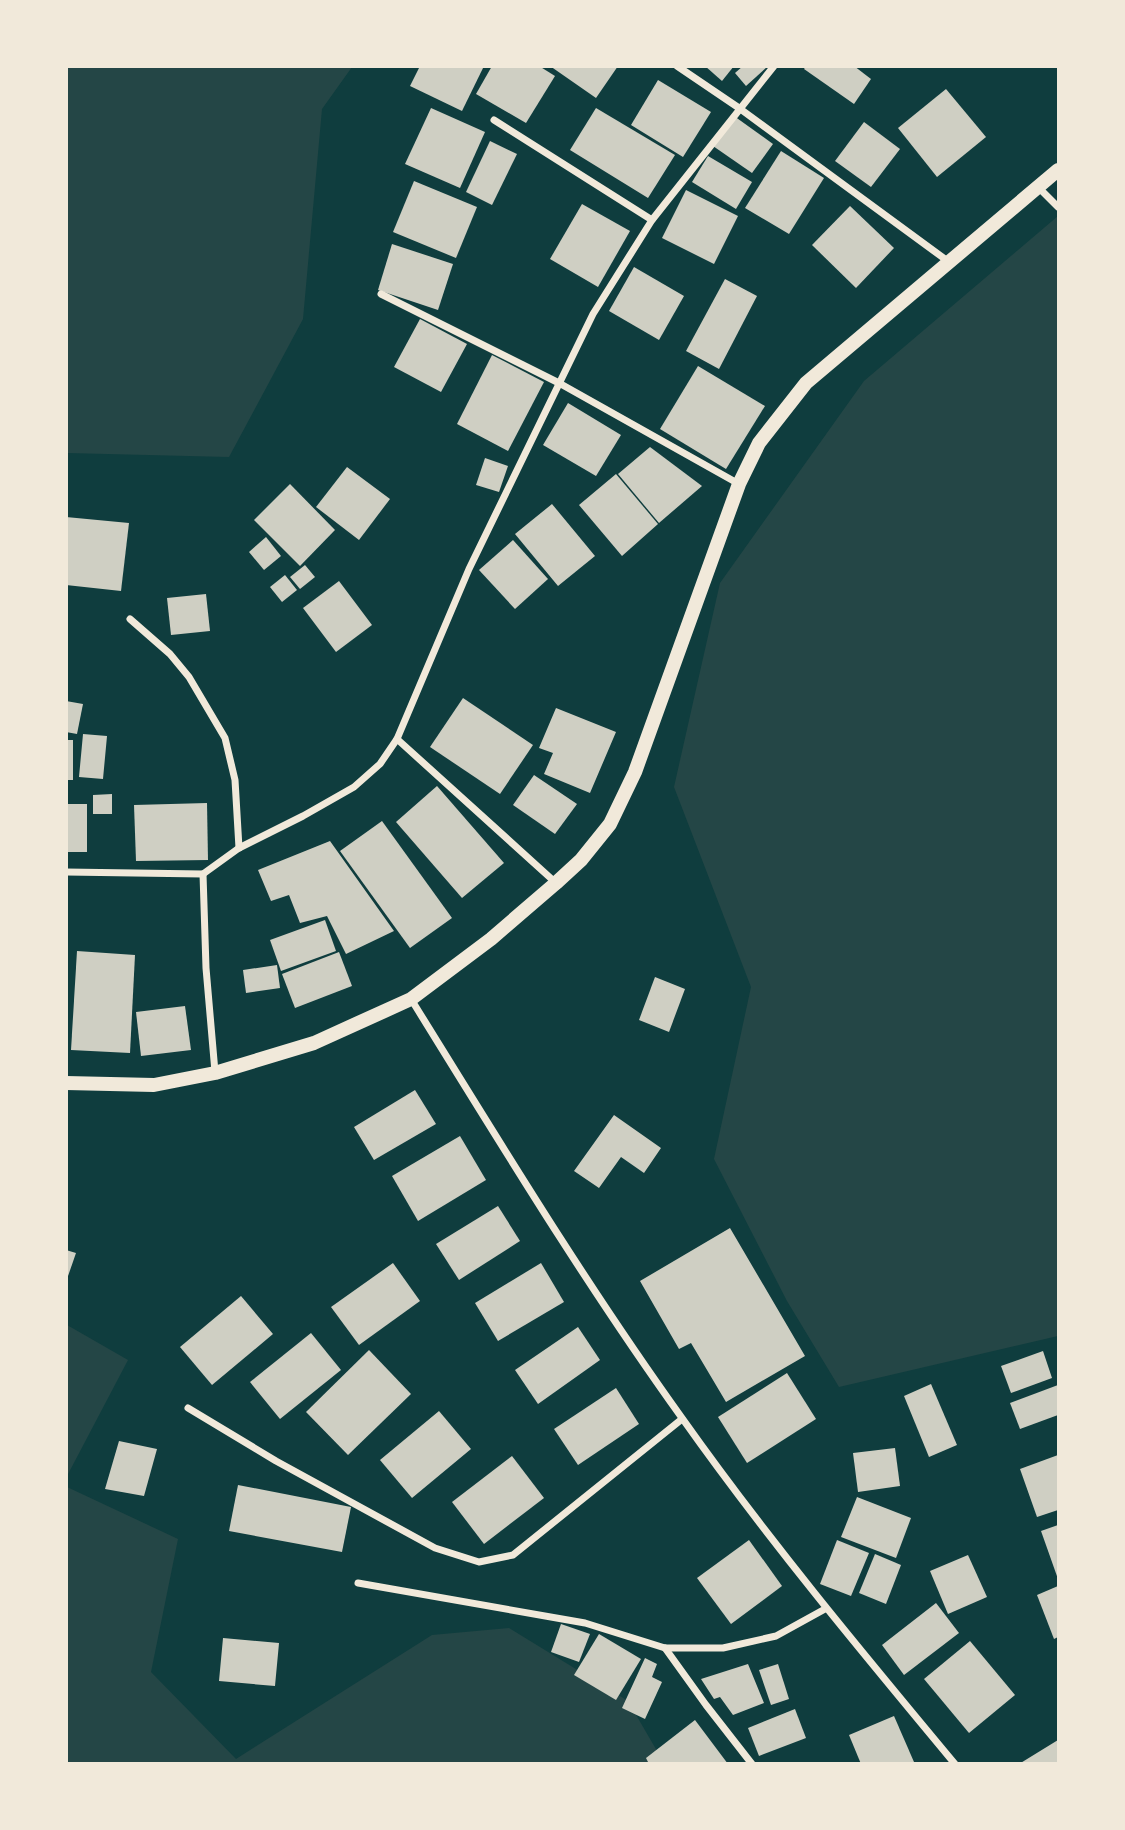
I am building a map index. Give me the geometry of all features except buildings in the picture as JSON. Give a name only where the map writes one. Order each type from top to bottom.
[{"type":"main road","points":[[66,1083],[154,1085],[215,1073],[314,1043],[411,999],[491,939],[556,883],[581,860],[610,824],[635,772],[739,484],[759,443],[806,383],[1059,170]]},
{"type":"street","points":[[677,66],[739,108],[949,262]]},
{"type":"street","points":[[66,872],[203,874],[239,848],[354,787],[380,764],[397,739],[469,569],[593,314],[652,220],[774,66]]},
{"type":"street","points":[[494,120],[652,220]]},
{"type":"street","points":[[1039,188],[1059,206]]},
{"type":"street","points":[[381,294],[559,383],[739,484]]},
{"type":"street","points":[[130,619],[170,654],[189,677],[225,738],[235,780],[239,848]]},
{"type":"street","points":[[397,739],[556,883]]},
{"type":"street","points":[[203,874],[206,968],[215,1073]]},
{"type":"street","points":[[411,999],[547,1218],[682,1419],[825,1609],[955,1763]]},
{"type":"street","points":[[188,1408],[276,1461],[435,1548],[479,1562],[513,1555],[682,1419]]},
{"type":"street","points":[[358,1583],[585,1623],[666,1648],[723,1648],[776,1636],[825,1609]]},
{"type":"street","points":[[666,1648],[706,1706],[752,1763]]},
{"type":"shaded area","points":[[67,66],[352,67],[322,109],[303,319],[229,457],[67,453]]},
{"type":"shaded area","points":[[1058,216],[1058,1336],[839,1387],[787,1301],[714,1159],[751,987],[674,787],[720,583],[864,381]]},
{"type":"shaded area","points":[[67,1325],[128,1360],[67,1476]]},
{"type":"shaded area","points":[[67,1487],[178,1539],[151,1672],[236,1759],[432,1635],[509,1628],[628,1701],[664,1763],[67,1764]]}]
